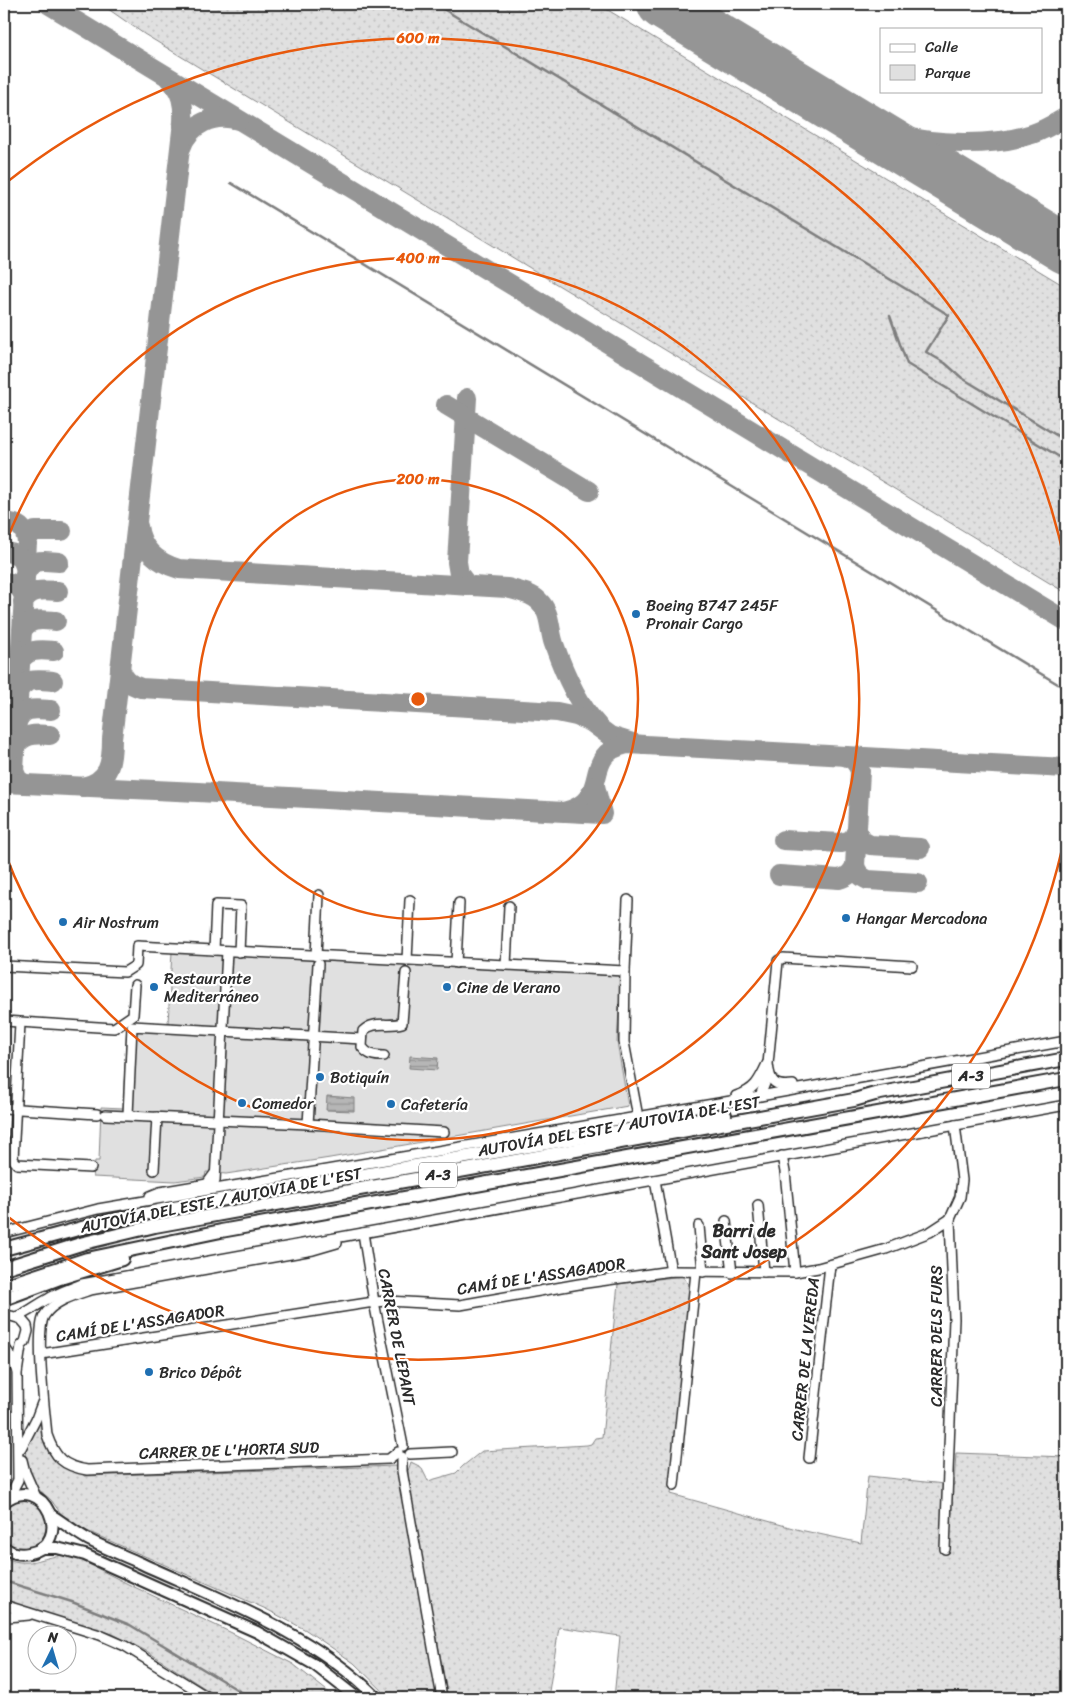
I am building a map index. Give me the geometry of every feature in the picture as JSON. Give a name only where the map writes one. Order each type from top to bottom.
[{"type":"highway","name":"AUTOVÍA DEL ESTE / AUTOVIA DE L'EST","points":[[4,1268],[84,1243],[155,1226],[845,1102],[876,1094],[1066,1059]]},
{"type":"highway","name":"AUTOVÍA DEL ESTE / AUTOVIA DE L'EST","points":[[4,1286],[87,1259],[221,1231],[1066,1079]]},
{"type":"highway","points":[[4,1251],[36,1240],[113,1220],[352,1176],[851,1093],[876,1094]]},
{"type":"highway","points":[[4,1299],[60,1278],[117,1260],[224,1238],[279,1221]]},
{"type":"main road","points":[[4,1547],[15,1553],[33,1552],[41,1548],[47,1541],[53,1524],[48,1508],[36,1497],[17,1495],[6,1500]]},
{"type":"main road","points":[[51,1515],[88,1540],[263,1620],[298,1638],[328,1656],[377,1698]]},
{"type":"main road","points":[[41,1548],[57,1548],[85,1555],[257,1632],[315,1666],[357,1698]]},
{"type":"main road","points":[[315,1666],[322,1678],[345,1698]]},
{"type":"street","points":[[308,1124],[314,1036],[319,895]]},
{"type":"street","points":[[406,960],[410,900]]},
{"type":"street","points":[[628,900],[624,1042],[638,1117]]},
{"type":"street","points":[[456,963],[459,903]]},
{"type":"street","points":[[214,950],[216,905],[241,906],[239,952]]},
{"type":"street","points":[[506,965],[509,906]]},
{"type":"street","points":[[4,966],[124,972],[136,965],[137,946],[214,950],[317,960],[406,960],[625,971]]},
{"type":"street","points":[[212,1189],[215,1173],[226,951]]},
{"type":"street","points":[[760,1096],[768,1069],[778,961],[783,958],[912,966]]},
{"type":"street","points":[[384,1056],[372,1056],[366,1052],[362,1047],[363,1031],[368,1026],[376,1024],[402,1023],[406,973]]},
{"type":"street","points":[[4,1021],[114,1028],[133,1015],[135,985]]},
{"type":"street","points":[[20,1023],[13,1159],[17,1164],[91,1168]]},
{"type":"street","points":[[128,1115],[132,1026],[362,1038]]},
{"type":"street","points":[[4,1232],[139,1202],[760,1096],[1066,1041]]},
{"type":"street","points":[[768,1069],[774,1082],[781,1086],[828,1084]]},
{"type":"street","points":[[687,1108],[745,1093],[758,1084],[768,1069]]},
{"type":"street","points":[[16,1317],[32,1310],[61,1292],[82,1284],[1066,1104]]},
{"type":"street","points":[[4,1108],[444,1132]]},
{"type":"street","points":[[154,1170],[157,1117]]},
{"type":"street","name":"CARRER DELS FURS","points":[[945,1549],[954,1319],[950,1219],[960,1198],[962,1180],[955,1125]]},
{"type":"street","points":[[782,1156],[794,1272]]},
{"type":"street","points":[[215,1173],[220,1179],[226,1181],[268,1175],[306,1173]]},
{"type":"street","points":[[139,1202],[160,1192],[207,1184],[215,1173]]},
{"type":"street","points":[[655,1180],[671,1271]]},
{"type":"street","points":[[758,1205],[764,1272]]},
{"type":"street","name":"CAMÍ DE L'ASSAGADOR","points":[[41,1354],[374,1302],[460,1305],[579,1284],[671,1271],[732,1273],[794,1272],[830,1265],[886,1249],[930,1232],[950,1219]]},
{"type":"street","points":[[726,1221],[732,1273]]},
{"type":"street","points":[[674,1485],[700,1272],[699,1226]]},
{"type":"street","name":"CARRER DE LEPANT","points":[[363,1233],[403,1454],[403,1480],[442,1698]]},
{"type":"street","points":[[36,1497],[25,1472],[20,1443],[36,1419],[43,1400],[40,1333],[44,1316],[61,1300],[90,1290],[313,1250],[340,1242],[345,1236]]},
{"type":"street","name":"CARRER DE LA VEREDA","points":[[809,1458],[830,1265]]},
{"type":"street","points":[[27,1326],[43,1306],[61,1292]]},
{"type":"street","points":[[4,1318],[11,1316],[21,1319],[27,1326],[28,1337],[21,1346],[17,1373],[20,1443],[18,1480],[6,1500]]},
{"type":"street","points":[[4,1347],[11,1349],[21,1346]]},
{"type":"street","points":[[4,1347],[10,1355],[17,1373]]},
{"type":"street","name":"CARRER DE L'HORTA SUD","points":[[43,1400],[46,1435],[52,1449],[60,1460],[74,1468],[88,1470],[389,1459],[403,1454]]},
{"type":"street","points":[[403,1454],[452,1452]]},
{"type":"street","points":[[4,1605],[100,1635],[125,1646],[209,1698]]},
{"type":"street","points":[[4,1620],[8,1617],[21,1615],[39,1616]]},
{"type":"green space","points":[[101,4],[598,4],[1066,287],[1066,593],[144,34]]},
{"type":"green space","points":[[172,952],[621,976],[617,1042],[628,1106],[330,1158],[226,1174],[206,1172],[205,1177],[175,1181],[93,1177],[95,1161],[99,1161],[101,1107],[123,1108],[127,1022],[168,1023]]},
{"type":"green space","points":[[682,1276],[692,1288],[671,1494],[800,1530],[861,1543],[868,1476],[954,1485],[956,1453],[1066,1457],[1066,1698],[614,1698],[620,1636],[559,1627],[548,1698],[448,1698],[408,1482],[408,1471],[411,1462],[421,1467],[428,1481],[456,1473],[482,1451],[587,1445],[591,1444],[595,1438],[602,1437],[618,1284]]},
{"type":"green space","points":[[43,1416],[49,1451],[84,1474],[84,1476],[397,1466],[439,1698],[390,1698],[354,1663],[306,1630],[266,1609],[87,1531],[69,1521],[51,1500],[37,1488],[27,1468],[25,1450]]},
{"type":"green space","points":[[18,1500],[34,1503],[43,1510],[47,1521],[45,1532],[39,1542],[30,1548],[18,1548],[4,1540],[4,1509]]},
{"type":"green space","points":[[64,1555],[77,1558],[293,1664],[336,1698],[220,1698],[148,1652],[113,1634],[4,1600],[4,1557],[27,1562]]},
{"type":"shaded area","points":[[410,1056],[438,1058],[437,1070],[409,1068]]},
{"type":"shaded area","points":[[327,1096],[354,1098],[354,1111],[326,1110]]},
{"type":"waterway","points":[[435,4],[949,315],[926,352],[945,363],[962,378],[1066,441]]},
{"type":"waterway","points":[[231,183],[1066,689]]},
{"type":"waterway","points":[[890,316],[907,364],[1066,461]]},
{"type":"waterway","points":[[4,1581],[72,1602],[130,1625],[251,1698]]},
{"type":"taxiway","points":[[48,4],[1066,621]]},
{"type":"taxiway","points":[[83,787],[92,784],[104,775],[108,769],[111,755],[183,122],[181,99],[177,88],[169,79]]},
{"type":"taxiway","points":[[853,120],[909,138],[981,143],[1032,134],[1066,117]]},
{"type":"taxiway","points":[[181,148],[190,133],[204,122],[220,118],[238,120]]},
{"type":"taxiway","points":[[467,398],[457,562],[459,574],[468,586]]},
{"type":"taxiway","points":[[446,405],[589,491]]},
{"type":"taxiway","points":[[4,522],[13,523],[23,529],[27,542],[14,771],[18,780],[25,784]]},
{"type":"taxiway","points":[[138,526],[143,542],[152,554],[164,563],[179,569],[507,588],[528,594],[536,598],[546,610],[552,639],[562,666],[578,698],[598,726]]},
{"type":"taxiway","points":[[27,542],[30,535],[35,531],[62,531]]},
{"type":"taxiway","points":[[4,552],[17,555],[22,559],[25,566]]},
{"type":"taxiway","points":[[25,575],[31,565],[39,561],[59,562]]},
{"type":"taxiway","points":[[4,582],[16,586],[24,596]]},
{"type":"taxiway","points":[[23,602],[26,597],[34,592],[42,590],[58,591]]},
{"type":"taxiway","points":[[22,631],[32,621],[56,621]]},
{"type":"taxiway","points":[[20,661],[31,652],[39,650],[54,651]]},
{"type":"taxiway","points":[[120,668],[123,676],[128,681],[141,688],[557,712],[576,716],[591,722],[610,736],[636,744]]},
{"type":"taxiway","points":[[18,691],[29,681],[53,681]]},
{"type":"taxiway","points":[[17,722],[26,711],[35,709],[51,710]]},
{"type":"taxiway","points":[[15,747],[18,742],[26,737],[50,735]]},
{"type":"taxiway","points":[[4,783],[564,812],[579,806],[588,797],[604,757],[612,750],[627,744],[1066,768]]},
{"type":"taxiway","points":[[779,875],[839,879],[848,875],[855,866],[860,771],[855,762],[845,756]]},
{"type":"taxiway","points":[[566,812],[602,814],[595,786]]},
{"type":"taxiway","points":[[857,830],[861,840],[870,845],[920,848]]},
{"type":"taxiway","points":[[783,840],[841,843],[852,840],[857,830]]},
{"type":"taxiway","points":[[855,866],[860,875],[868,880],[918,883]]},
{"type":"runway","points":[[662,4],[1066,249]]},
{"type":"place","name":"Boeing B747 245F Pronair Cargo","points":[[636,614]]},
{"type":"place","name":"Hangar Mercadona","points":[[846,918]]},
{"type":"place","name":"Air Nostrum","points":[[63,922]]},
{"type":"place","name":"Restaurante Mediterráneo","points":[[154,987]]},
{"type":"place","name":"Cine de Verano","points":[[447,987]]},
{"type":"place","name":"Botiquín","points":[[320,1077]]},
{"type":"place","name":"Comedor","points":[[242,1103]]},
{"type":"place","name":"Cafetería","points":[[391,1104]]},
{"type":"place","name":"Brico Dépôt","points":[[149,1372]]},
{"type":"district","name":"Barri de Sant Josep","points":[[744,1241]]}]
